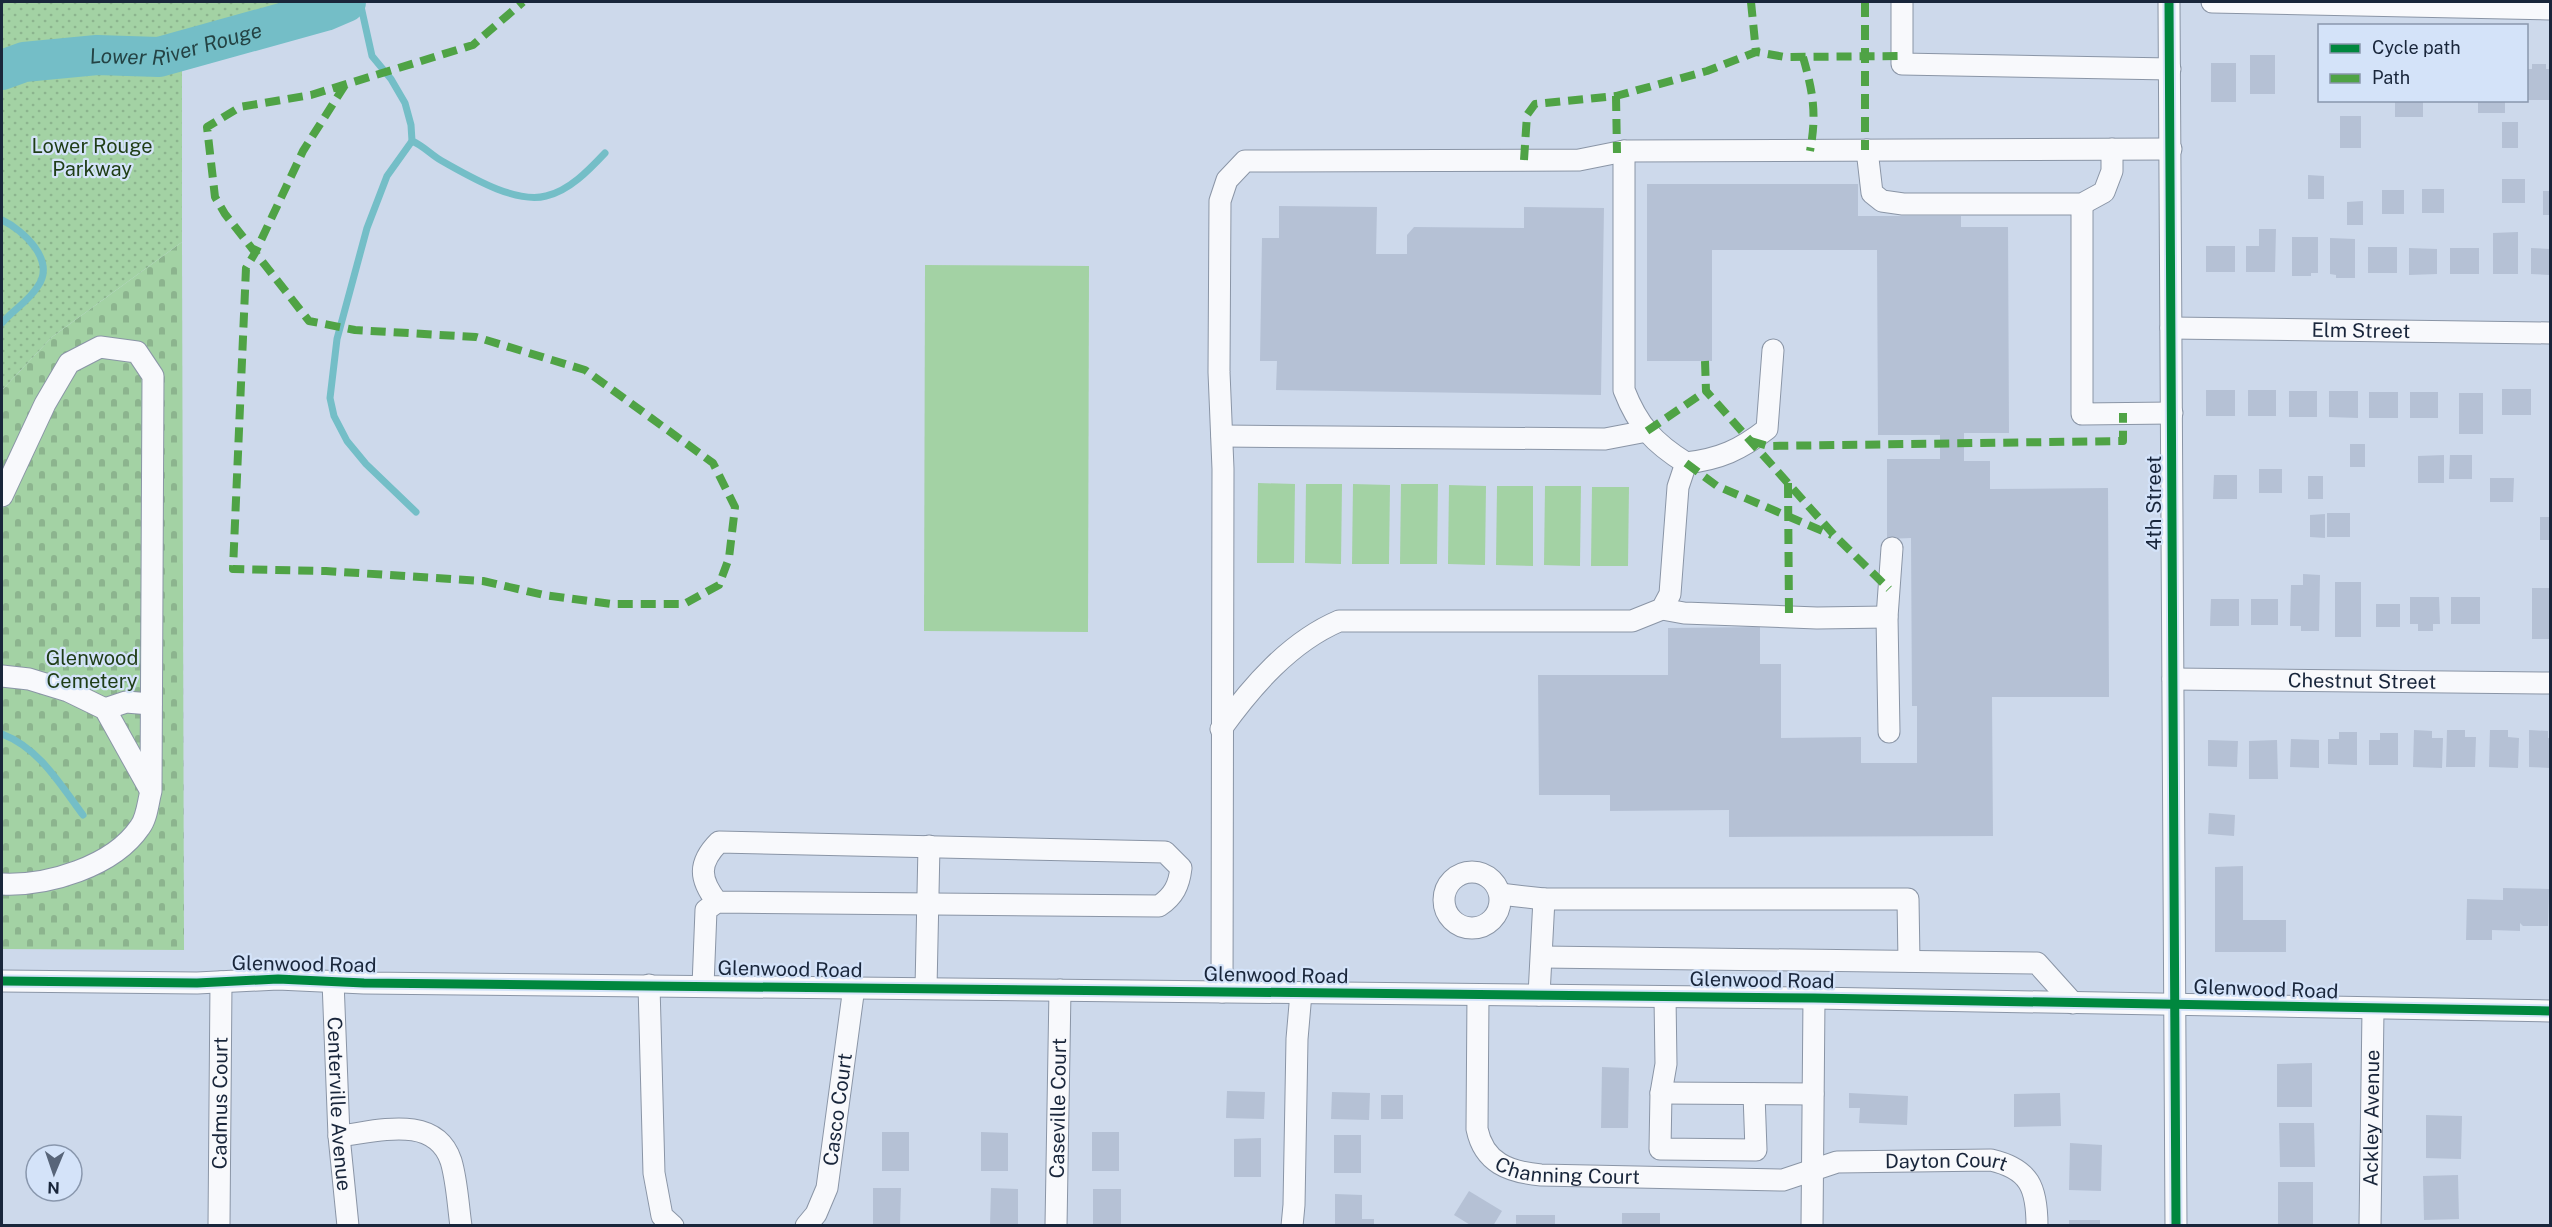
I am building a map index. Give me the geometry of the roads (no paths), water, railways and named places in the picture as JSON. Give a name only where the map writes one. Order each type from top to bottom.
[{"type":"street","points":[[1902,2],[1902,64],[2170,69]]},
{"type":"street","name":"4th Street","points":[[2169,2],[2176,1226]]},
{"type":"street","points":[[2212,2],[2550,9]]},
{"type":"street","points":[[1867,150],[1872,193],[1882,201],[1903,204],[2082,204],[2104,192],[2112,171],[2112,149]]},
{"type":"street","points":[[1222,992],[1220,201],[1227,180],[1245,160],[1579,160],[1624,151],[2171,149]]},
{"type":"street","points":[[1624,151],[1624,390],[1634,416],[1663,449],[1686,463],[1714,460],[1751,441],[1767,429],[1773,350]]},
{"type":"street","points":[[2082,204],[2082,414],[2172,413]]},
{"type":"street","name":"Elm Street","points":[[2171,328],[2550,333]]},
{"type":"street","points":[[2,496],[45,404],[69,363],[100,346],[137,352],[153,376],[151,791],[141,826],[111,855],[70,875],[15,885],[2,884]]},
{"type":"street","points":[[1222,436],[1605,439],[1647,431]]},
{"type":"street","points":[[1662,609],[1670,594],[1678,487],[1686,463]]},
{"type":"street","points":[[1889,732],[1887,617],[1892,548]]},
{"type":"street","points":[[1221,729],[1242,699],[1273,668],[1315,632],[1339,621],[1632,621],[1662,609],[1684,613],[1817,618],[1887,617]]},
{"type":"street","points":[[2,676],[29,679],[68,691],[105,710],[151,791]]},
{"type":"street","name":"Chestnut Street","points":[[2173,679],[2550,683]]},
{"type":"street","points":[[105,710],[126,702],[151,704]]},
{"type":"street","points":[[703,986],[706,910],[717,902],[1159,906],[1169,899],[1179,884],[1181,868],[1165,852],[719,842],[706,855],[703,875],[706,889],[717,902]]},
{"type":"street","points":[[926,988],[929,846]]},
{"type":"street","points":[[1500,894],[1544,899],[1908,899],[1909,961]]},
{"type":"street","points":[[1539,995],[1544,899]]},
{"type":"street","points":[[1542,957],[2037,963],[2073,1004]]},
{"type":"street","name":"Glenwood Road","points":[[2,981],[221,982],[279,979],[364,983],[1814,998],[2373,1010],[2550,1011]]},
{"type":"street","name":"Centerville Avenue","points":[[333,981],[339,1136],[348,1226]]},
{"type":"street","name":"Cadmus Court","points":[[219,1226],[221,982]]},
{"type":"street","points":[[649,985],[654,1173],[662,1216],[673,1226]]},
{"type":"street","name":"Casco Court","points":[[806,1226],[816,1214],[827,1188],[854,987]]},
{"type":"street","name":"Caseville Court","points":[[1056,1226],[1060,990]]},
{"type":"street","points":[[1292,1226],[1300,993]]},
{"type":"street","name":"Channing Court","points":[[1478,994],[1476,1129],[1484,1150],[1502,1167],[1518,1173],[1541,1175],[1783,1180],[1813,1168]]},
{"type":"street","points":[[1665,997],[1666,1064],[1661,1093],[1660,1149],[1756,1150],[1754,1094]]},
{"type":"street","points":[[1812,1226],[1814,998]]},
{"type":"street","name":"Ackley Avenue","points":[[2370,1226],[2373,1010]]},
{"type":"street","points":[[1661,1093],[1813,1094]]},
{"type":"street","points":[[339,1136],[411,1128],[431,1134],[440,1142],[452,1162],[461,1226]]},
{"type":"street","name":"Dayton Court","points":[[1813,1168],[1837,1162],[1991,1160],[2010,1164],[2025,1176],[2033,1188],[2037,1205],[2037,1226]]},
{"type":"waterway","name":"Lower River Rouge","points":[[2,70],[24,62],[97,55],[159,57],[325,11],[346,2]]},
{"type":"waterway","points":[[360,2],[372,56],[391,79],[405,103],[411,125],[412,141],[387,176],[367,228],[337,339],[330,398],[334,416],[347,441],[366,464],[416,512]]},
{"type":"waterway","points":[[412,141],[479,181],[520,196],[534,197],[546,196],[563,190],[605,153]]},
{"type":"waterway","points":[[2,220],[27,238],[35,247],[43,266],[38,286],[26,301],[2,323]]},
{"type":"waterway","points":[[2,734],[15,740],[38,758],[57,779],[83,815]]},
{"type":"park label","name":"Lower Rouge Parkway","points":[[92,158]]},
{"type":"park label","name":"Glenwood Cemetery","points":[[92,670]]}]
